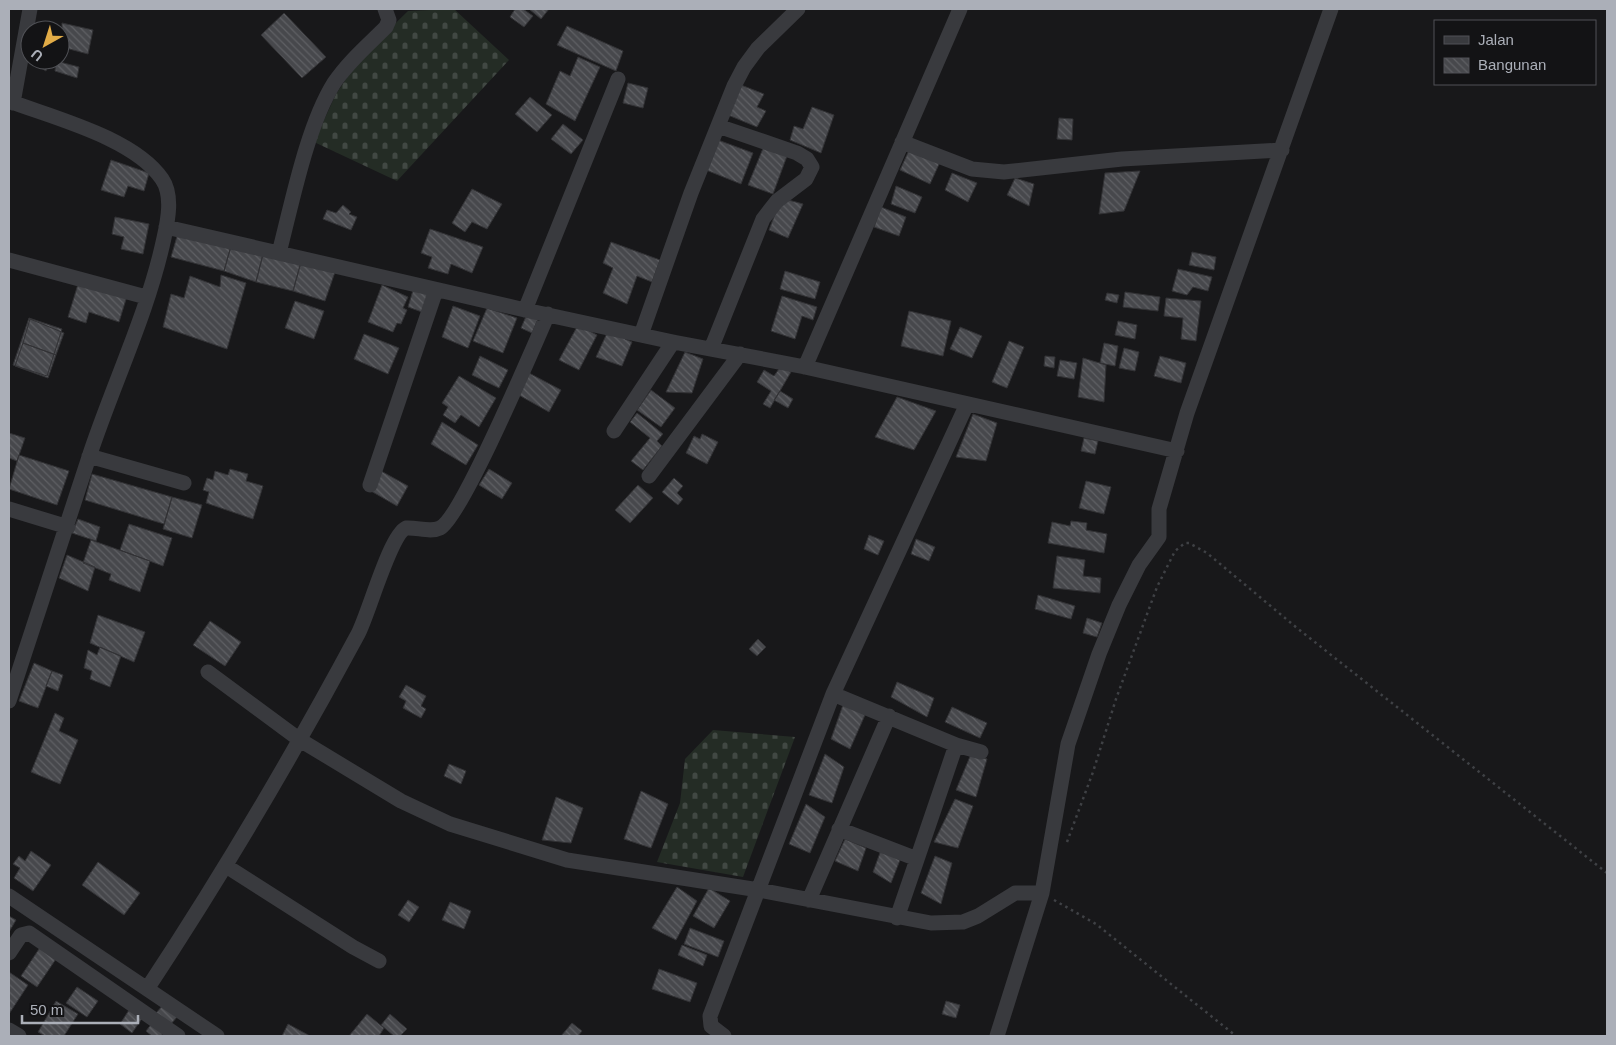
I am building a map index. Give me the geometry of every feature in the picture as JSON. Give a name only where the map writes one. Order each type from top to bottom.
[{"type":"street","points":[[9,702],[68,526],[89,456],[146,297],[166,227],[168,204],[167,188],[150,165],[134,152],[100,135],[11,102],[30,9]]},
{"type":"street","points":[[279,253],[299,177],[328,94],[345,68],[386,27],[389,20],[385,9]]},
{"type":"street","points":[[641,335],[718,126],[744,67],[758,48],[798,9]]},
{"type":"street","points":[[805,367],[960,9]]},
{"type":"street","points":[[997,1036],[1042,893],[1068,744],[1099,654],[1119,605],[1139,565],[1159,537],[1159,509],[1187,414],[1331,9]]},
{"type":"street","points":[[524,310],[618,79]]},
{"type":"street","points":[[711,349],[764,220],[777,201],[806,179],[812,167],[807,159],[797,153],[718,126]]},
{"type":"street","points":[[902,142],[972,169],[1004,172],[1122,159],[1282,150]]},
{"type":"street","points":[[166,227],[524,310],[673,342],[805,367],[1177,451]]},
{"type":"street","points":[[9,260],[146,297]]},
{"type":"street","points":[[370,485],[436,290]]},
{"type":"street","points":[[147,989],[226,866],[300,740],[361,628],[390,549],[399,534],[406,528],[438,529],[444,525],[458,505],[492,438],[548,314]]},
{"type":"street","points":[[614,431],[673,342]]},
{"type":"street","points":[[649,476],[740,354]]},
{"type":"street","points":[[724,1036],[711,1026],[710,1016],[760,890],[833,694],[967,404]]},
{"type":"street","points":[[89,456],[184,483]]},
{"type":"street","points":[[9,509],[68,526]]},
{"type":"street","points":[[208,672],[300,740],[401,801],[450,824],[567,860],[760,890],[897,918],[931,922],[963,922],[978,916],[1014,893],[1042,893]]},
{"type":"street","points":[[833,694],[956,745],[981,752]]},
{"type":"street","points":[[809,900],[889,716]]},
{"type":"street","points":[[897,918],[956,745]]},
{"type":"street","points":[[839,830],[917,859]]},
{"type":"street","points":[[226,866],[353,948],[379,961]]},
{"type":"street","points":[[9,896],[217,1036]]},
{"type":"street","points":[[9,953],[21,935],[29,933],[178,1036]]},
{"type":"street","points":[[9,1030],[19,1036]]},
{"type":"path","points":[[1067,844],[1093,772],[1116,698],[1157,587],[1175,551],[1185,543],[1189,543],[1206,553],[1297,628],[1607,873]]},
{"type":"path","points":[[1042,893],[1096,924],[1236,1036]]},
{"type":"green space","points":[[454,9],[509,60],[397,181],[314,142],[336,94],[360,58],[408,11]]},
{"type":"green space","points":[[713,730],[795,737],[743,877],[657,862],[680,803],[685,759]]},
{"type":"building","points":[[515,9],[523,9],[533,16],[524,27],[510,17]]},
{"type":"building","points":[[529,9],[549,9],[541,19]]},
{"type":"building","points":[[284,13],[326,57],[302,78],[261,35]]},
{"type":"building","points":[[70,25],[93,30],[88,54],[70,49]]},
{"type":"building","points":[[567,26],[623,51],[616,71],[557,45]]},
{"type":"building","points":[[578,57],[600,67],[575,121],[546,104],[560,71],[570,76]]},
{"type":"building","points":[[70,65],[79,67],[77,78],[55,71],[70,70]]},
{"type":"building","points":[[628,83],[648,88],[643,108],[623,103]]},
{"type":"building","points":[[741,85],[764,94],[757,107],[766,111],[757,127],[728,115]]},
{"type":"building","points":[[530,97],[552,115],[537,132],[515,114]]},
{"type":"building","points":[[812,107],[834,115],[821,153],[790,140],[794,126],[803,129]]},
{"type":"building","points":[[1059,118],[1073,119],[1072,140],[1057,139]]},
{"type":"building","points":[[563,124],[583,140],[571,154],[551,139]]},
{"type":"building","points":[[718,140],[753,153],[741,184],[706,170]]},
{"type":"building","points":[[764,146],[787,156],[773,194],[748,185]]},
{"type":"building","points":[[910,148],[940,162],[930,184],[900,170]]},
{"type":"building","points":[[111,160],[149,173],[144,191],[128,186],[124,197],[101,190]]},
{"type":"building","points":[[1140,171],[1124,211],[1099,214],[1105,173]]},
{"type":"building","points":[[952,173],[977,183],[968,202],[945,190]]},
{"type":"building","points":[[1015,178],[1034,184],[1029,206],[1007,195]]},
{"type":"building","points":[[896,186],[922,197],[915,213],[891,204]]},
{"type":"building","points":[[472,189],[502,204],[487,229],[472,222],[465,232],[452,223]]},
{"type":"building","points":[[781,198],[803,204],[788,238],[769,230]]},
{"type":"building","points":[[343,205],[351,212],[349,214],[357,217],[351,230],[323,219],[327,210],[336,213]]},
{"type":"building","points":[[881,207],[906,217],[899,236],[874,227]]},
{"type":"building","points":[[115,217],[149,224],[143,254],[121,249],[124,237],[112,234]]},
{"type":"building","points":[[430,229],[483,247],[472,273],[451,264],[448,274],[428,268],[432,257],[421,253]]},
{"type":"building","points":[[178,233],[231,246],[224,271],[171,257]]},
{"type":"building","points":[[611,242],[660,260],[652,282],[637,276],[627,304],[603,293],[613,268],[603,263]]},
{"type":"building","points":[[231,246],[263,254],[256,282],[224,271]]},
{"type":"building","points":[[1192,252],[1216,257],[1214,270],[1189,265]]},
{"type":"building","points":[[263,254],[301,262],[293,291],[256,282]]},
{"type":"building","points":[[301,262],[335,272],[325,301],[293,291]]},
{"type":"building","points":[[1178,269],[1212,277],[1208,291],[1193,287],[1187,295],[1172,291]]},
{"type":"building","points":[[785,271],[820,282],[815,299],[780,289]]},
{"type":"building","points":[[221,275],[246,283],[227,349],[163,327],[171,294],[184,298],[190,276],[220,287]]},
{"type":"building","points":[[79,281],[127,296],[119,322],[89,312],[86,323],[68,317]]},
{"type":"building","points":[[382,285],[408,297],[403,308],[407,310],[401,324],[397,323],[393,332],[368,322]]},
{"type":"building","points":[[414,287],[429,292],[422,312],[408,307]]},
{"type":"building","points":[[1125,292],[1160,297],[1158,311],[1123,307]]},
{"type":"building","points":[[1107,293],[1119,295],[1117,303],[1105,300]]},
{"type":"building","points":[[782,296],[817,307],[813,320],[802,316],[795,339],[771,331]]},
{"type":"building","points":[[1166,298],[1201,301],[1196,341],[1181,339],[1183,318],[1164,316]]},
{"type":"building","points":[[295,301],[324,311],[314,339],[285,328]]},
{"type":"building","points":[[453,306],[480,316],[468,348],[442,337]]},
{"type":"building","points":[[487,308],[517,318],[503,353],[473,341]]},
{"type":"building","points":[[909,311],[951,321],[943,356],[901,346]]},
{"type":"building","points":[[527,314],[538,319],[532,333],[521,328]]},
{"type":"building","points":[[29,318],[62,329],[47,376],[13,365]]},
{"type":"building","points":[[30,319],[64,333],[56,355],[23,343]]},
{"type":"building","points":[[1118,321],[1137,325],[1135,339],[1115,335]]},
{"type":"building","points":[[578,325],[597,335],[579,370],[559,360]]},
{"type":"building","points":[[960,327],[982,336],[972,358],[950,349]]},
{"type":"building","points":[[608,331],[626,335],[625,339],[632,342],[622,366],[596,357]]},
{"type":"building","points":[[364,334],[399,348],[388,374],[354,359]]},
{"type":"building","points":[[1009,341],[1024,347],[1007,388],[992,382]]},
{"type":"building","points":[[23,343],[56,355],[48,378],[15,366]]},
{"type":"building","points":[[1104,343],[1118,346],[1115,366],[1100,363]]},
{"type":"building","points":[[1124,348],[1139,352],[1135,371],[1119,368]]},
{"type":"building","points":[[685,352],[703,359],[692,393],[666,392]]},
{"type":"building","points":[[480,356],[508,370],[499,388],[472,375]]},
{"type":"building","points":[[1045,356],[1055,357],[1054,368],[1044,366]]},
{"type":"building","points":[[1160,356],[1186,363],[1181,383],[1154,376]]},
{"type":"building","points":[[1083,358],[1106,365],[1104,402],[1078,397]]},
{"type":"building","points":[[1060,360],[1077,363],[1074,379],[1057,376]]},
{"type":"building","points":[[781,366],[791,372],[770,408],[763,404],[771,391],[757,382],[764,370],[774,376]]},
{"type":"building","points":[[529,373],[561,390],[549,412],[517,394]]},
{"type":"building","points":[[459,376],[496,398],[479,427],[461,415],[455,423],[443,415],[448,407],[442,403]]},
{"type":"building","points":[[651,390],[675,408],[661,427],[637,410]]},
{"type":"building","points":[[780,391],[793,399],[788,408],[774,400]]},
{"type":"building","points":[[897,397],[936,411],[914,450],[875,437]]},
{"type":"building","points":[[637,413],[663,434],[657,441],[662,446],[643,470],[631,461],[650,438],[630,422]]},
{"type":"building","points":[[973,414],[997,423],[986,461],[956,457]]},
{"type":"building","points":[[442,422],[478,445],[466,465],[431,444]]},
{"type":"building","points":[[9,433],[25,438],[17,461],[9,458]]},
{"type":"building","points":[[702,434],[718,442],[707,464],[686,453],[694,436],[700,439]]},
{"type":"building","points":[[1084,438],[1098,441],[1095,454],[1081,451]]},
{"type":"building","points":[[19,455],[69,471],[57,505],[9,489]]},
{"type":"building","points":[[230,469],[248,474],[246,481],[263,486],[253,519],[206,503],[209,492],[203,490],[207,478],[213,480],[215,471],[228,475]]},
{"type":"building","points":[[489,469],[512,483],[502,499],[479,485]]},
{"type":"building","points":[[381,471],[408,486],[397,506],[371,491]]},
{"type":"building","points":[[92,474],[172,497],[164,524],[85,500]]},
{"type":"building","points":[[674,478],[683,486],[677,493],[683,499],[678,505],[662,492]]},
{"type":"building","points":[[1086,481],[1111,487],[1104,514],[1079,508]]},
{"type":"building","points":[[638,485],[653,498],[630,523],[615,510]]},
{"type":"building","points":[[172,497],[202,505],[192,538],[163,529]]},
{"type":"building","points":[[78,519],[100,527],[96,541],[72,533]]},
{"type":"building","points":[[1071,521],[1087,523],[1086,530],[1107,534],[1104,553],[1048,543],[1052,522],[1070,526]]},
{"type":"building","points":[[129,524],[172,538],[163,566],[120,550]]},
{"type":"building","points":[[869,535],[884,541],[878,555],[864,549]]},
{"type":"building","points":[[916,539],[935,547],[929,561],[911,554]]},
{"type":"building","points":[[91,540],[150,561],[140,592],[109,580],[111,574],[83,563]]},
{"type":"building","points":[[67,555],[95,567],[88,591],[59,578]]},
{"type":"building","points":[[1057,556],[1085,560],[1083,576],[1101,578],[1100,593],[1053,588]]},
{"type":"building","points":[[1038,595],[1075,606],[1071,619],[1035,609]]},
{"type":"building","points":[[98,615],[145,632],[134,662],[90,643]]},
{"type":"building","points":[[1087,618],[1102,623],[1097,637],[1083,633]]},
{"type":"building","points":[[210,621],[241,642],[225,666],[193,645]]},
{"type":"building","points":[[758,639],[766,647],[757,656],[749,649]]},
{"type":"building","points":[[100,647],[121,656],[110,687],[90,679],[92,671],[84,668],[88,650],[97,655]]},
{"type":"building","points":[[34,663],[52,671],[38,708],[19,701]]},
{"type":"building","points":[[52,671],[63,675],[58,691],[46,686]]},
{"type":"building","points":[[897,682],[934,698],[927,717],[891,697]]},
{"type":"building","points":[[406,685],[426,696],[421,706],[426,709],[421,718],[403,708],[406,701],[399,697]]},
{"type":"building","points":[[844,702],[865,715],[850,749],[831,739]]},
{"type":"building","points":[[952,707],[987,723],[980,738],[945,722]]},
{"type":"building","points":[[55,713],[64,718],[59,731],[78,740],[60,784],[31,772]]},
{"type":"building","points":[[825,754],[844,767],[832,803],[809,795]]},
{"type":"building","points":[[971,754],[987,759],[976,797],[956,790]]},
{"type":"building","points":[[449,764],[466,771],[461,784],[444,776]]},
{"type":"building","points":[[641,791],[668,804],[651,848],[624,839]]},
{"type":"building","points":[[556,797],[583,808],[571,843],[542,840]]},
{"type":"building","points":[[955,799],[973,806],[958,848],[934,842]]},
{"type":"building","points":[[806,804],[825,817],[810,853],[789,844]]},
{"type":"building","points":[[845,839],[866,848],[858,871],[835,861]]},
{"type":"building","points":[[881,850],[900,860],[891,883],[873,872]]},
{"type":"building","points":[[31,851],[51,865],[33,891],[14,878],[20,868],[13,864],[19,856],[25,861]]},
{"type":"building","points":[[935,856],[952,863],[941,904],[921,893]]},
{"type":"building","points":[[98,862],[140,893],[124,915],[82,885]]},
{"type":"building","points":[[677,887],[697,901],[676,940],[652,928]]},
{"type":"building","points":[[709,888],[730,901],[714,928],[693,916]]},
{"type":"building","points":[[408,900],[419,907],[409,922],[398,915]]},
{"type":"building","points":[[450,902],[471,911],[464,929],[442,920]]},
{"type":"building","points":[[9,916],[16,920],[9,932]]},
{"type":"building","points":[[690,928],[724,941],[718,957],[684,944]]},
{"type":"building","points":[[682,945],[707,955],[703,966],[678,955]]},
{"type":"building","points":[[41,946],[58,956],[37,987],[21,976]]},
{"type":"building","points":[[659,969],[697,983],[690,1002],[652,989]]},
{"type":"building","points":[[9,972],[28,985],[9,1014]]},
{"type":"building","points":[[77,987],[98,1001],[87,1017],[66,1003]]},
{"type":"building","points":[[56,1001],[78,1014],[64,1036],[45,1036],[38,1032]]},
{"type":"building","points":[[946,1001],[960,1005],[956,1018],[942,1014]]},
{"type":"building","points":[[164,1004],[178,1016],[170,1025],[156,1013]]},
{"type":"building","points":[[129,1010],[143,1017],[132,1033],[120,1024]]},
{"type":"building","points":[[367,1014],[384,1028],[379,1036],[349,1036]]},
{"type":"building","points":[[390,1014],[407,1029],[400,1036],[394,1036],[381,1025]]},
{"type":"building","points":[[153,1022],[165,1031],[161,1036],[152,1036],[146,1031]]},
{"type":"building","points":[[572,1023],[582,1031],[578,1036],[561,1036]]},
{"type":"building","points":[[288,1024],[310,1036],[282,1036]]}]
